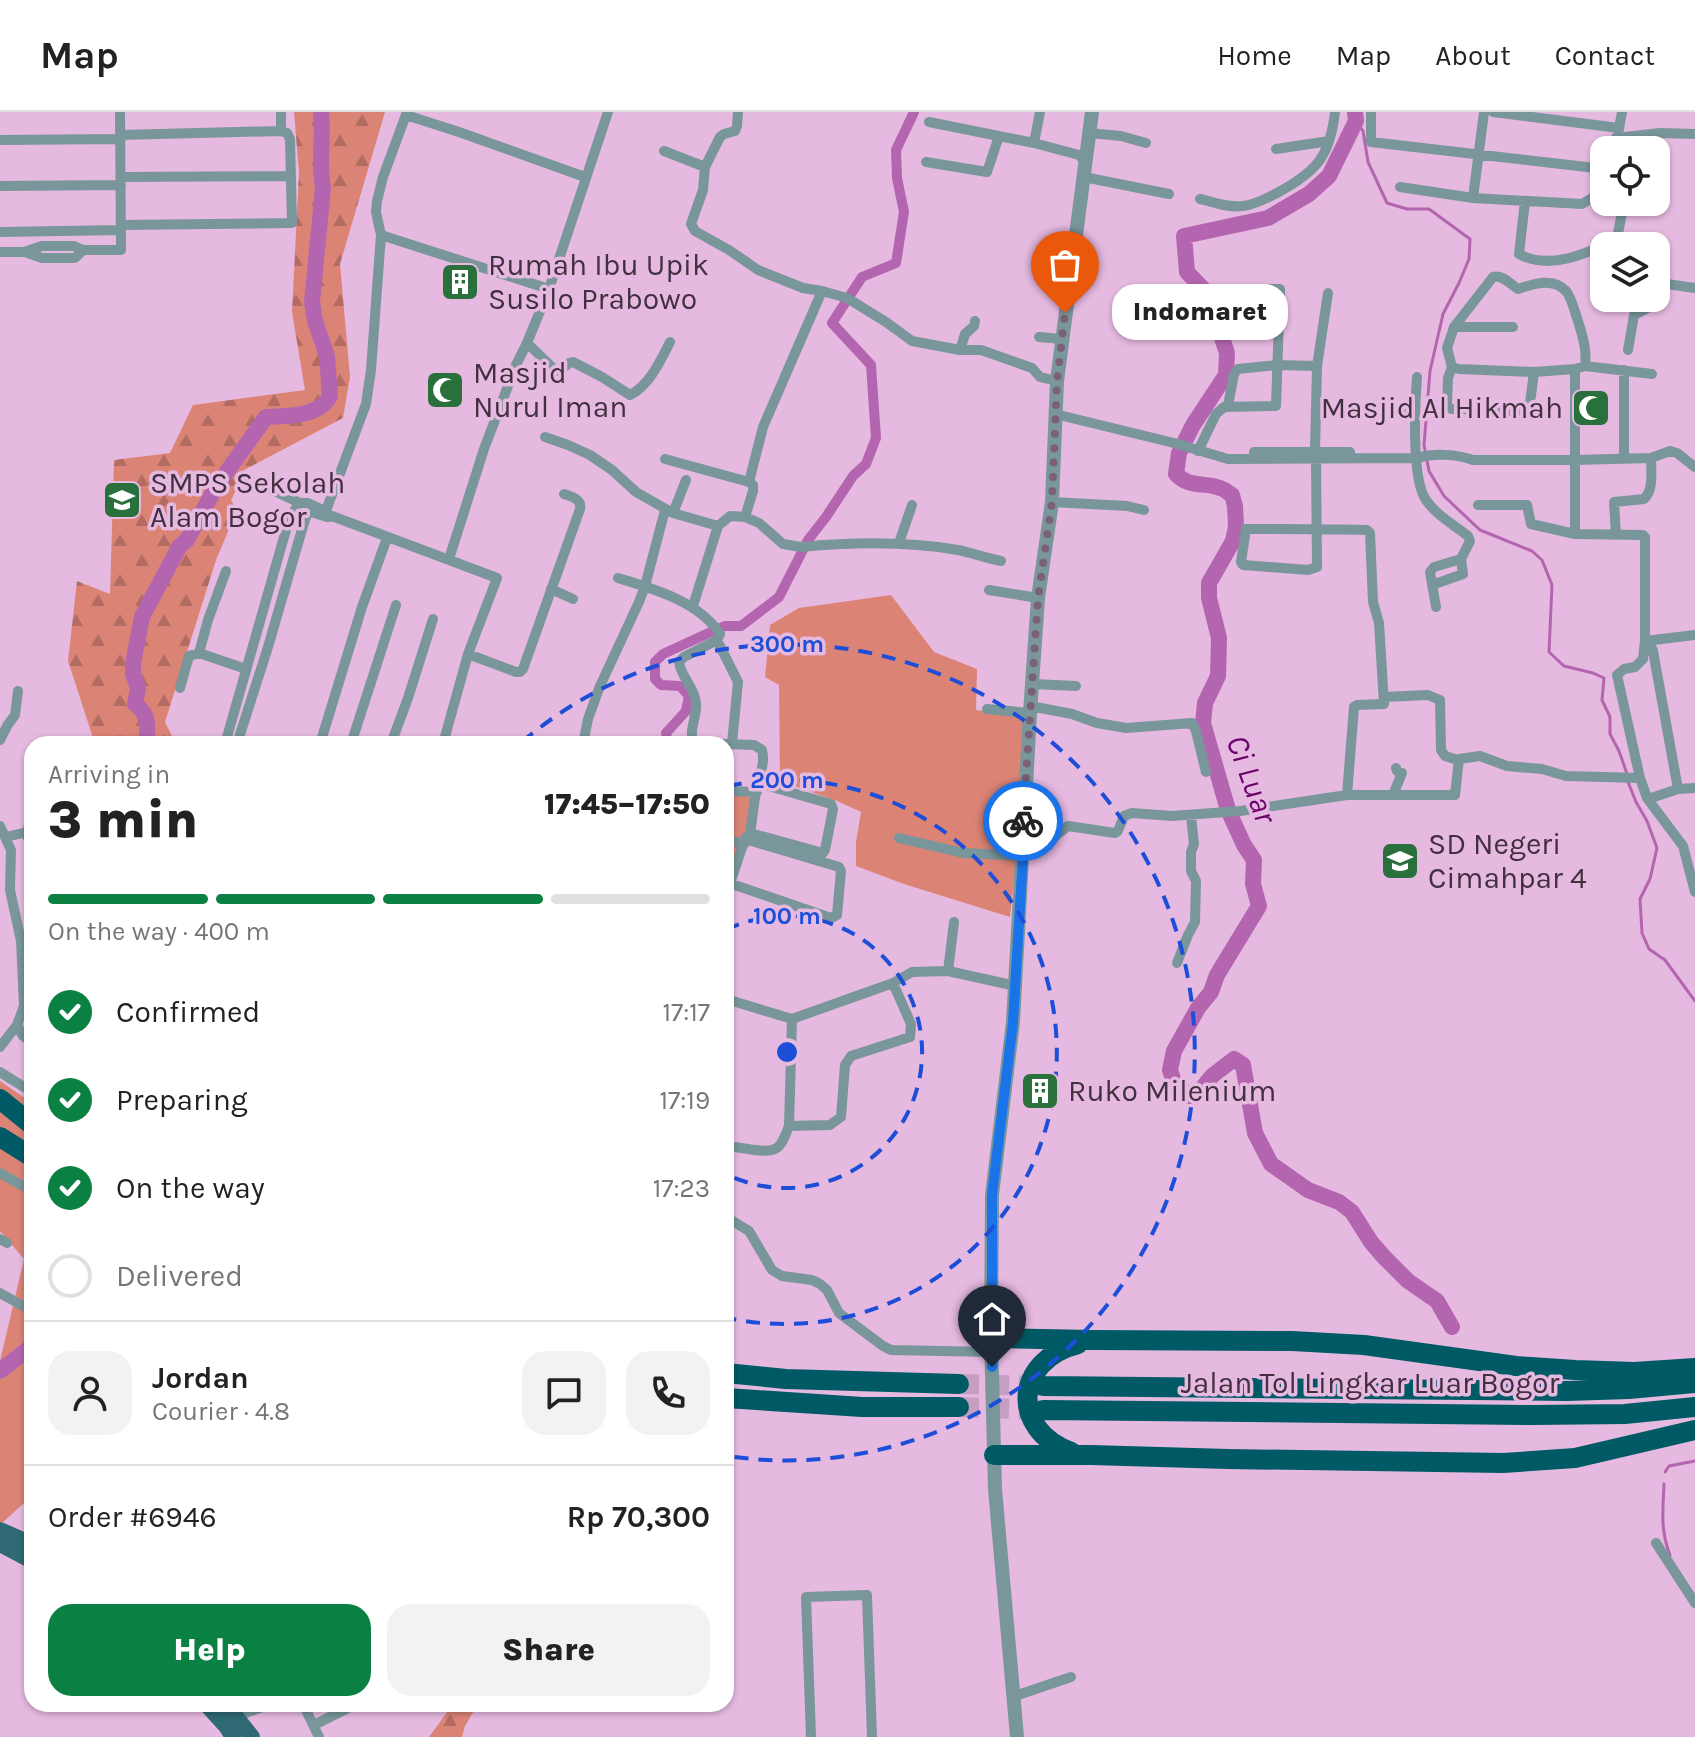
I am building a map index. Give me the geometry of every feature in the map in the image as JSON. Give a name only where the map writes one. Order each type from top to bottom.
[{"type":"highway","points":[[0,1099],[24,1120]]},
{"type":"highway","points":[[0,1107],[24,1122]]},
{"type":"highway","points":[[0,1137],[24,1152]]},
{"type":"highway","points":[[992,1345],[1092,1340],[1292,1341],[1364,1345],[1516,1366],[1575,1370],[1634,1372],[1695,1368]]},
{"type":"highway","points":[[1091,1455],[1072,1453],[1044,1438],[1034,1425],[1027,1395],[1038,1367],[1050,1355],[1065,1347],[1092,1340]]},
{"type":"highway","points":[[734,1374],[832,1381],[959,1384]]},
{"type":"highway","name":"Jalan Tol Lingkar Luar Bogor","points":[[1043,1386],[1567,1391],[1695,1383]]},
{"type":"highway","points":[[734,1399],[862,1407],[959,1407]]},
{"type":"highway","name":"Jalan Tol Lingkar Luar Bogor","points":[[1043,1410],[1535,1415],[1625,1414],[1695,1407]]},
{"type":"highway","points":[[994,1455],[1503,1463],[1575,1458],[1695,1430]]},
{"type":"main road","points":[[0,1530],[24,1540]]},
{"type":"main road","points":[[0,1544],[24,1557]]},
{"type":"main road","points":[[213,1712],[233,1737]]},
{"type":"main road","points":[[240,1712],[252,1737]]},
{"type":"street","points":[[0,252],[24,252],[42,258],[75,258],[83,250],[121,250],[120,112]]},
{"type":"street","points":[[281,112],[281,131]]},
{"type":"street","points":[[449,559],[484,449],[549,289],[608,112]]},
{"type":"street","points":[[738,112],[735,131],[720,137],[705,167],[703,190],[691,224],[695,231],[758,270],[803,288],[847,298],[912,341],[960,350],[981,350],[1032,368],[1040,377],[1057,381]]},
{"type":"street","points":[[1034,143],[1040,112]]},
{"type":"street","points":[[1017,1737],[995,1489],[992,1195],[1016,986],[1030,710],[1038,598],[1052,502],[1057,381],[1092,112]]},
{"type":"street","points":[[1200,199],[1244,207],[1293,185],[1316,167],[1325,154],[1335,112]]},
{"type":"street","points":[[1371,112],[1371,142],[1590,167]]},
{"type":"street","points":[[1473,198],[1484,112]]},
{"type":"street","points":[[1493,112],[1603,136]]},
{"type":"street","points":[[1618,136],[1622,112]]},
{"type":"street","points":[[327,514],[366,404],[381,235],[377,201],[406,114],[585,177]]},
{"type":"street","points":[[929,122],[1079,155],[1085,170]]},
{"type":"street","points":[[0,140],[281,131],[287,133],[290,139],[292,223],[0,232]]},
{"type":"street","points":[[1089,133],[1121,136],[1146,143]]},
{"type":"street","points":[[1638,136],[1695,134]]},
{"type":"street","points":[[926,162],[988,172],[999,136]]},
{"type":"street","points":[[1276,149],[1329,141]]},
{"type":"street","points":[[664,151],[705,167]]},
{"type":"street","points":[[1085,170],[1169,194]]},
{"type":"street","points":[[0,186],[291,176]]},
{"type":"street","points":[[1400,187],[1473,198],[1582,204],[1590,199]]},
{"type":"street","points":[[1525,201],[1519,254],[1532,259],[1556,260],[1584,255],[1617,239],[1621,216]]},
{"type":"street","points":[[381,235],[549,289]]},
{"type":"street","points":[[1534,372],[1530,403],[1526,409],[1451,409],[1447,405],[1448,378],[1452,367],[1447,348],[1454,327],[1493,277],[1503,278],[1518,289],[1539,281],[1568,293],[1584,338],[1587,354],[1580,367],[1575,534]]},
{"type":"street","points":[[1628,350],[1634,315],[1655,304],[1667,284],[1695,288]]},
{"type":"street","points":[[1194,450],[1216,414],[1224,407],[1276,406],[1280,289],[1241,289]]},
{"type":"street","points":[[749,482],[763,427],[822,291]]},
{"type":"street","points":[[1328,293],[1317,366],[1315,455],[1316,529],[1317,567],[1308,570],[1241,563],[1246,529],[1316,529],[1367,530],[1370,533],[1373,602],[1379,623],[1384,704],[1354,707],[1347,795]]},
{"type":"street","points":[[960,350],[965,334],[975,321]]},
{"type":"street","points":[[1247,322],[1278,324]]},
{"type":"street","points":[[1454,327],[1513,327]]},
{"type":"street","points":[[1039,337],[1062,339]]},
{"type":"street","points":[[527,343],[556,371],[573,362],[632,395],[657,366],[670,342]]},
{"type":"street","points":[[1228,406],[1234,374],[1238,369],[1278,365],[1317,366]]},
{"type":"street","points":[[1452,367],[1534,372],[1580,367],[1652,374]]},
{"type":"street","points":[[1624,370],[1624,458]]},
{"type":"street","points":[[1417,377],[1414,410],[1420,488],[1440,516],[1468,536],[1470,541],[1461,559],[1463,574],[1432,585]]},
{"type":"street","points":[[1365,409],[1414,410]]},
{"type":"street","points":[[1055,414],[1228,459],[1471,454],[1651,458],[1672,452],[1695,467]]},
{"type":"street","points":[[545,437],[590,455],[636,492],[669,512],[718,526]]},
{"type":"street","points":[[1616,535],[1614,502],[1645,499],[1651,487],[1651,458]]},
{"type":"street","points":[[665,459],[749,482],[753,485],[753,491],[745,517]]},
{"type":"street","points":[[585,736],[600,686],[639,602],[669,512],[686,480]]},
{"type":"street","points":[[255,482],[387,538],[497,578],[468,654],[445,736]]},
{"type":"street","points":[[468,654],[516,672],[522,671],[581,505],[564,494]]},
{"type":"street","points":[[1052,502],[1127,506],[1144,510]]},
{"type":"street","points":[[227,736],[290,516],[300,503]]},
{"type":"street","points":[[899,543],[912,505]]},
{"type":"street","points":[[1478,505],[1527,505],[1531,524],[1575,534],[1645,537],[1647,641],[1640,663],[1617,675],[1632,778],[1683,846],[1693,874],[1695,892]]},
{"type":"street","points":[[239,736],[307,514],[327,514]]},
{"type":"street","points":[[693,606],[718,526],[730,516],[745,517],[759,523],[783,544],[806,547],[899,543],[962,551],[1001,561]]},
{"type":"street","points":[[322,736],[387,538]]},
{"type":"street","points":[[1436,607],[1430,572],[1434,567],[1461,559]]},
{"type":"street","points":[[199,653],[226,571]]},
{"type":"street","points":[[618,578],[693,606],[712,622],[738,682],[730,736]]},
{"type":"street","points":[[551,589],[573,599]]},
{"type":"street","points":[[989,590],[1038,598]]},
{"type":"street","points":[[354,736],[396,605]]},
{"type":"street","points":[[394,736],[433,619]]},
{"type":"street","points":[[1647,641],[1695,635]]},
{"type":"street","points":[[691,736],[696,698],[680,670],[679,662],[718,637]]},
{"type":"street","points":[[1647,641],[1653,651],[1678,789]]},
{"type":"street","points":[[180,688],[189,656],[199,653],[246,669]]},
{"type":"street","points":[[1033,684],[1076,686]]},
{"type":"street","points":[[0,740],[15,715],[18,691]]},
{"type":"street","points":[[1384,697],[1428,695],[1440,700],[1441,750],[1445,756],[1458,760],[1480,756],[1507,766],[1542,769],[1566,776],[1632,778]]},
{"type":"street","points":[[987,709],[1072,714],[1097,723],[1126,728],[1192,723],[1206,772]]},
{"type":"street","points":[[734,744],[754,745],[762,750],[763,769],[747,838],[734,872]]},
{"type":"street","points":[[1022,836],[1055,836],[1068,826],[1115,833],[1127,814],[1191,816],[1347,795],[1455,795],[1458,760]]},
{"type":"street","points":[[1393,795],[1402,773],[1396,768]]},
{"type":"street","points":[[734,790],[758,787],[831,804],[833,809],[823,853],[747,838],[734,840]]},
{"type":"street","points":[[1648,799],[1678,789],[1695,788]]},
{"type":"street","points":[[1177,963],[1195,922],[1196,881],[1191,871],[1194,844],[1191,816]]},
{"type":"street","points":[[0,826],[11,850],[5,890],[21,941],[24,994],[24,1006],[17,1025],[0,1047]]},
{"type":"street","points":[[6,837],[24,837]]},
{"type":"street","points":[[734,893],[831,918],[837,915],[839,867],[747,838]]},
{"type":"street","points":[[899,838],[963,853],[1023,856]]},
{"type":"street","points":[[948,971],[954,922]]},
{"type":"street","points":[[734,1001],[792,1019],[893,983],[912,972],[948,971],[1016,986]]},
{"type":"street","points":[[789,1126],[830,1125],[841,1117],[845,1065],[851,1056],[910,1037],[911,1024],[893,983]]},
{"type":"street","points":[[734,1147],[772,1151],[780,1146],[789,1126],[792,1019]]},
{"type":"street","points":[[17,1025],[24,1037]]},
{"type":"street","points":[[0,1072],[24,1087]]},
{"type":"street","points":[[0,1173],[24,1186]]},
{"type":"street","points":[[734,1222],[749,1231],[772,1270],[782,1276],[820,1284],[827,1290],[839,1313],[891,1350],[992,1345]]},
{"type":"street","points":[[0,1293],[24,1306]]},
{"type":"street","points":[[1656,1543],[1695,1603]]},
{"type":"street","points":[[811,1737],[806,1597],[867,1595],[872,1737]]},
{"type":"street","points":[[1012,1697],[1071,1677]]},
{"type":"street","points":[[307,1712],[319,1737]]},
{"type":"street","points":[[314,1725],[340,1712]]},
{"type":"green space","points":[[294,112],[385,112],[340,264],[350,377],[343,418],[244,470],[231,501],[238,508],[216,560],[165,722],[172,736],[92,736],[68,661],[77,581],[110,594],[114,460],[170,453],[193,405],[305,390],[292,312],[299,173]]},
{"type":"green space","points":[[891,595],[934,652],[977,669],[976,710],[1031,716],[1010,917],[856,866],[861,812],[780,781],[779,685],[765,677],[770,625],[799,608]]},
{"type":"green space","points":[[734,795],[749,795],[754,803],[734,865]]},
{"type":"green space","points":[[0,1081],[24,1098],[24,1259],[0,1231]]},
{"type":"green space","points":[[24,1259],[24,1503],[2,1523],[0,1522],[0,1361]]},
{"type":"green space","points":[[447,1712],[473,1712],[462,1737],[429,1737]]},
{"type":"waterway","points":[[146,736],[146,717],[135,704],[138,688],[133,663],[142,617],[179,547],[187,540],[216,487],[266,417],[310,412],[330,396],[327,356],[312,302],[323,188],[321,112]]},
{"type":"waterway","points":[[667,736],[686,711],[689,696],[680,686],[661,685],[655,679],[655,662],[663,654],[713,631],[725,626],[741,626],[779,597],[808,540],[853,476],[866,464],[876,438],[871,365],[832,323],[862,277],[896,263],[904,212],[897,178],[896,150],[914,112]]},
{"type":"waterway","name":"Ci Luar","points":[[1355,112],[1356,121],[1329,176],[1309,194],[1268,218],[1184,236],[1187,272],[1207,293],[1227,353],[1226,375],[1193,425],[1179,453],[1176,474],[1186,481],[1214,486],[1232,495],[1236,527],[1233,541],[1209,583],[1209,598],[1219,638],[1218,676],[1205,703],[1203,723],[1228,810],[1254,860],[1253,884],[1259,906],[1174,1051],[1170,1070],[1174,1082],[1189,1096],[1196,1096],[1212,1076],[1234,1059],[1243,1065],[1255,1133],[1271,1164],[1308,1190],[1339,1202],[1352,1212],[1383,1256],[1408,1281],[1437,1301],[1452,1327]]},
{"type":"waterway","points":[[1356,121],[1363,131],[1368,162],[1387,203],[1407,209],[1429,209],[1470,239],[1469,259],[1443,314],[1430,371],[1424,445],[1429,471],[1444,496],[1480,530],[1532,551],[1542,560],[1552,585],[1549,652],[1564,666],[1604,678],[1602,700],[1610,717],[1610,734],[1627,774]]},
{"type":"waterway","points":[[1628,782],[1657,848],[1650,879],[1640,899],[1642,933],[1649,949],[1665,960],[1695,1001]]},
{"type":"waterway","points":[[0,1371],[24,1352]]},
{"type":"waterway","points":[[1665,1472],[1669,1466],[1695,1461]]},
{"type":"waterway","points":[[1664,1484],[1663,1528],[1670,1555]]},
{"type":"tunnel","points":[[959,1384],[1043,1386]]},
{"type":"tunnel","points":[[959,1407],[1043,1410]]},
{"type":"way so far","points":[[1023,821],[1038,598],[1052,502],[1057,381],[1065,313]]},
{"type":"place","name":"Rumah Ibu Upik Susilo Prabowo","points":[[460,282]]},
{"type":"place","name":"Indomaret","points":[[1065,313]]},
{"type":"place","name":"Masjid Nurul Iman","points":[[445,390]]},
{"type":"place","name":"Masjid Al Hikmah","points":[[1591,408]]},
{"type":"place","name":"SMPS Sekolah Alam Bogor","points":[[122,500]]},
{"type":"place","name":"SD Negeri Cimahpar 4","points":[[1400,861]]},
{"type":"place","name":"Ruko Milenium","points":[[1040,1091]]},
{"type":"route","points":[[992,1367],[992,1195],[1016,986],[1023,821]]}]
